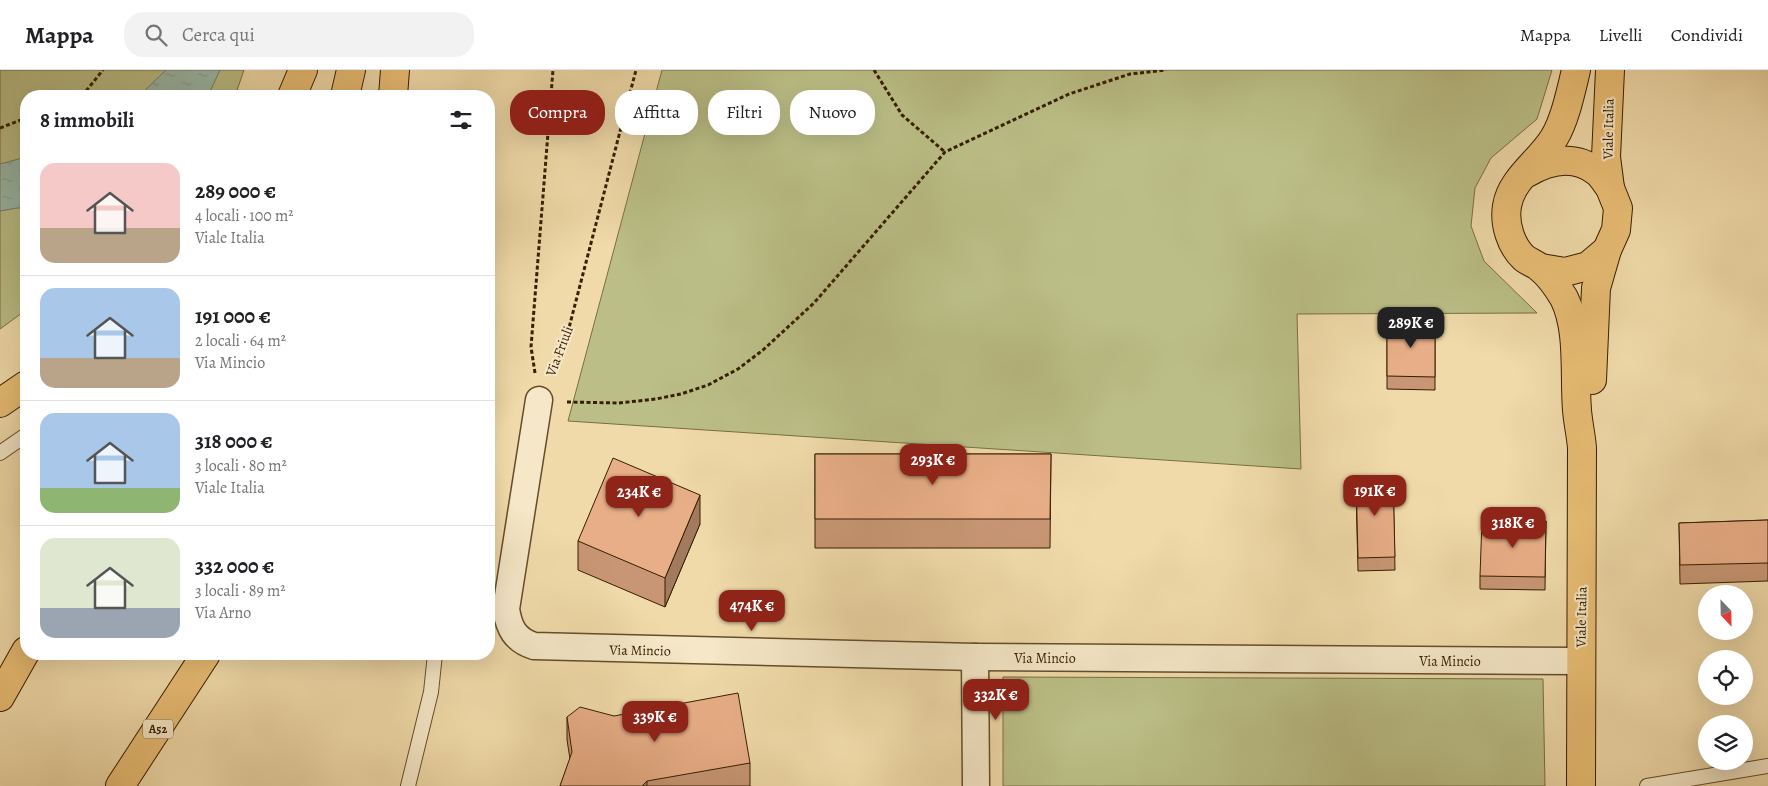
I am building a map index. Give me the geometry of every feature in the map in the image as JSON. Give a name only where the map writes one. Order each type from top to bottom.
[{"type":"main road","points":[[295,90],[303,70]]},
{"type":"main road","points":[[346,90],[351,70]]},
{"type":"main road","points":[[393,90],[395,70]]},
{"type":"main road","name":"Viale Italia","points":[[1576,70],[1568,101],[1554,138],[1513,188],[1507,206],[1506,225],[1513,243],[1524,258],[1541,268],[1564,299],[1572,324],[1576,351],[1577,410],[1582,448],[1581,786]]},
{"type":"main road","name":"Viale Italia","points":[[1582,448],[1591,409],[1596,288],[1607,250],[1616,230],[1618,208],[1610,188],[1606,157],[1610,70]]},
{"type":"main road","name":"Viale Italia","points":[[1526,173],[1542,164],[1562,160],[1581,163],[1598,172],[1610,188]]},
{"type":"main road","name":"Viale Italia","points":[[1541,268],[1565,272],[1588,266],[1607,250]]},
{"type":"main road","points":[[0,403],[20,389]]},
{"type":"main road","points":[[0,697],[21,660]]},
{"type":"main road","name":"A52","points":[[120,786],[202,660]]},
{"type":"street","name":"Via Mincio","points":[[539,400],[506,601],[507,617],[514,634],[527,644],[545,647],[975,657],[1580,662]]},
{"type":"street","points":[[975,657],[976,786]]},
{"type":"lane","points":[[1608,121],[1622,70]]},
{"type":"lane","points":[[0,453],[20,439]]},
{"type":"lane","points":[[408,786],[431,692],[434,660]]},
{"type":"lane","points":[[1648,786],[1768,766]]},
{"type":"path","points":[[87,90],[103,70]]},
{"type":"path","points":[[531,347],[553,70]]},
{"type":"path","name":"Via Friuli","points":[[539,400],[564,347],[636,70]]},
{"type":"path","points":[[874,70],[902,115],[944,152]]},
{"type":"path","points":[[539,400],[619,403],[681,394],[708,385],[738,369],[763,350],[814,303],[944,152],[1069,94],[1130,74],[1166,70]]},
{"type":"path","points":[[0,128],[20,120]]},
{"type":"green space","points":[[0,70],[244,70],[237,90],[20,90],[20,314],[0,329]]},
{"type":"green space","points":[[662,70],[1552,70],[1537,119],[1491,158],[1475,188],[1471,226],[1484,261],[1537,313],[1297,314],[1301,469],[568,421],[645,135],[698,135],[698,90],[657,90]]},
{"type":"green space","points":[[1003,677],[1543,679],[1545,786],[1003,786]]},
{"type":"water","points":[[166,70],[220,70],[211,90],[145,90]]},
{"type":"water","points":[[20,159],[20,208],[0,211],[0,164]]},
{"type":"building","points":[[1387,321],[1435,321],[1435,377],[1387,376]]},
{"type":"building","points":[[815,454],[1051,454],[1050,519],[815,519]]},
{"type":"building","points":[[613,458],[700,495],[665,578],[578,541]]},
{"type":"building","points":[[1356,476],[1393,476],[1395,557],[1358,558]]},
{"type":"building","points":[[1482,520],[1546,521],[1545,577],[1480,576]]},
{"type":"building","points":[[1768,520],[1768,563],[1680,565],[1679,523]]},
{"type":"building","points":[[738,693],[750,763],[647,781],[642,786],[560,786],[572,752],[567,717],[580,707],[614,716]]}]
